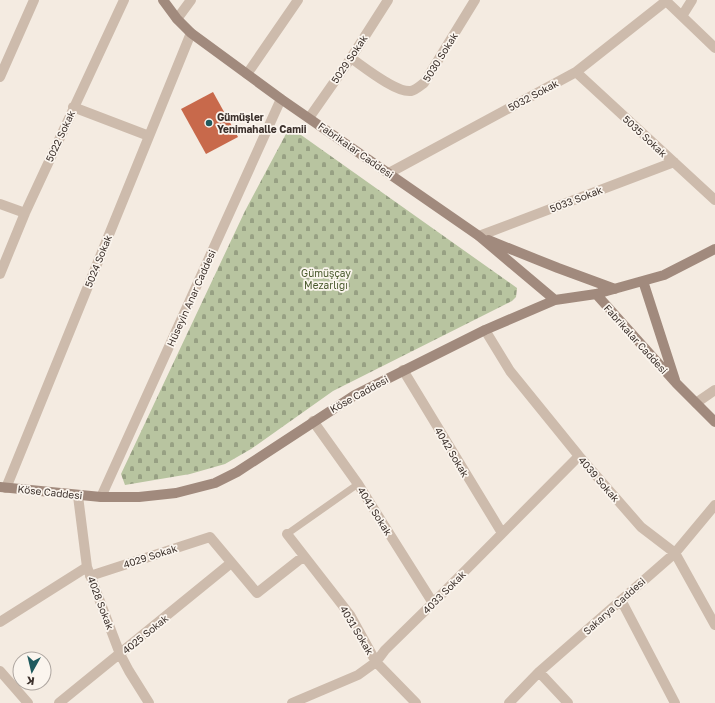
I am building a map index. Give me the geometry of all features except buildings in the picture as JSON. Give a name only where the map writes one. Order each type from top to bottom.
[{"type":"street","points":[[0,77],[34,0]]},
{"type":"street","name":"5022 Sokak","points":[[0,274],[25,214],[124,0]]},
{"type":"street","name":"Fabrikalar Caddesi","points":[[163,0],[177,19],[191,33],[281,99],[479,236],[555,300]]},
{"type":"street","points":[[177,19],[191,0]]},
{"type":"street","points":[[247,74],[298,0]]},
{"type":"street","name":"5029 Sokak","points":[[309,118],[351,58],[388,0]]},
{"type":"street","name":"5030 Sokak","points":[[351,58],[395,88],[404,91],[411,91],[418,88],[424,83],[475,0]]},
{"type":"street","points":[[665,0],[715,48]]},
{"type":"street","name":"5032 Sokak","points":[[389,173],[576,72],[665,0]]},
{"type":"street","points":[[682,16],[692,0]]},
{"type":"street","name":"5024 Sokak","points":[[3,488],[191,33]]},
{"type":"street","name":"5035 Sokak","points":[[576,72],[715,200]]},
{"type":"street","name":"Hüseyin Anar Caddesi","points":[[100,497],[281,99]]},
{"type":"street","points":[[74,107],[149,136]]},
{"type":"street","name":"5033 Sokak","points":[[479,236],[674,162]]},
{"type":"street","points":[[0,204],[25,214]]},
{"type":"street","name":"Fabrikalar Caddesi","points":[[479,236],[558,268],[615,288]]},
{"type":"street","name":"Köse Caddesi","points":[[3,488],[78,496],[139,497],[194,489],[215,483],[237,472],[355,395],[485,330],[555,300],[596,294],[664,275],[715,249]]},
{"type":"street","name":"Fabrikalar Caddesi","points":[[644,281],[676,383]]},
{"type":"street","name":"Fabrikalar Caddesi","points":[[596,294],[676,383],[715,422]]},
{"type":"street","name":"4039 Sokak","points":[[485,330],[510,371],[579,456],[641,527],[675,553],[715,625]]},
{"type":"street","name":"4042 Sokak","points":[[403,370],[502,533]]},
{"type":"street","points":[[696,403],[715,390]]},
{"type":"street","name":"4041 Sokak","points":[[313,421],[358,484],[433,603]]},
{"type":"street","name":"4033 Sokak","points":[[292,703],[358,674],[376,662],[384,650],[433,603],[579,456]]},
{"type":"street","name":"4028 Sokak","points":[[78,496],[89,571],[120,654],[129,672],[149,703]]},
{"type":"street","name":"Sakarya Caddesi","points":[[509,703],[539,672],[675,553],[715,505]]},
{"type":"street","name":"4031 Sokak","points":[[287,534],[350,616],[376,662],[416,703]]},
{"type":"street","name":"4029 Sokak","points":[[0,622],[89,571],[210,537],[231,563]]},
{"type":"street","points":[[231,563],[257,593],[304,556]]},
{"type":"street","name":"4025 Sokak","points":[[58,703],[231,563]]},
{"type":"street","points":[[621,600],[675,703]]},
{"type":"street","points":[[0,671],[28,703]]},
{"type":"street","points":[[539,672],[568,703]]},
{"type":"lane","points":[[287,534],[358,484]]},
{"type":"green space","name":"Gümüşçay Mezarlığı","points":[[294,130],[517,288],[516,297],[512,301],[333,391],[251,449],[225,464],[190,474],[125,485],[121,474],[245,211],[287,132]]},
{"type":"place","name":"Gümüşler Yenimahalle Camii","points":[[209,123]]}]
